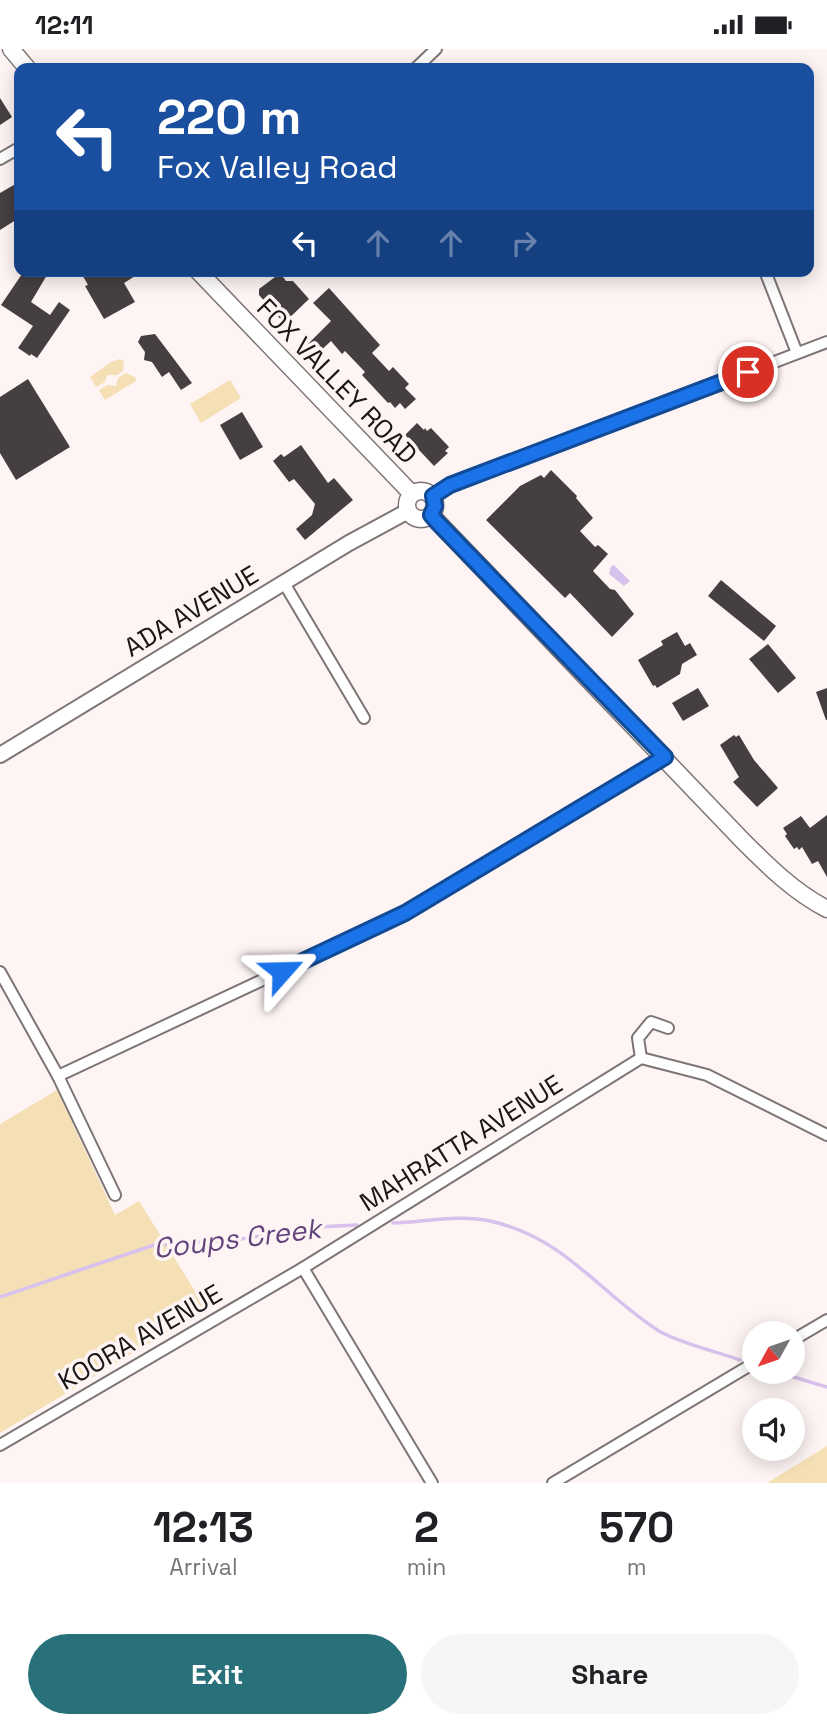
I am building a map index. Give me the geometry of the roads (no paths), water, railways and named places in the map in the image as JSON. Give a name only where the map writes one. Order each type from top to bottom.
[{"type":"main road","points":[[11,49],[23,63]]},
{"type":"main road","name":"FOX VALLEY ROAD","points":[[207,277],[412,494]]},
{"type":"main road","name":"FOX VALLEY ROAD","points":[[408,511],[407,502],[412,494],[423,490],[433,496]]},
{"type":"main road","points":[[408,511],[419,519],[431,515],[435,506],[433,496]]},
{"type":"main road","points":[[431,515],[768,866],[805,896],[827,909]]},
{"type":"street","points":[[421,63],[436,49]]},
{"type":"street","points":[[767,277],[797,353]]},
{"type":"street","points":[[433,496],[450,485],[827,342]]},
{"type":"street","name":"ADA AVENUE","points":[[0,755],[383,523],[408,511]]},
{"type":"street","points":[[284,583],[364,718]]},
{"type":"street","points":[[58,1076],[405,913],[665,757]]},
{"type":"street","points":[[0,972],[58,1076],[115,1195]]},
{"type":"street","points":[[668,1028],[651,1022],[638,1038],[641,1058],[708,1075],[827,1135]]},
{"type":"street","name":"MAHRATTA AVENUE","points":[[303,1268],[641,1058]]},
{"type":"street","points":[[303,1268],[432,1483]]},
{"type":"street","name":"KOORA AVENUE","points":[[0,1445],[303,1268]]},
{"type":"street","points":[[805,1333],[827,1319]]},
{"type":"street","points":[[553,1483],[742,1370]]},
{"type":"waterway","name":"Coups Creek","points":[[393,1223],[466,1218],[490,1221],[517,1229],[561,1253],[659,1331],[740,1360]]},
{"type":"waterway","name":"Coups Creek","points":[[0,1297],[154,1245],[235,1240],[317,1227],[357,1225]]},
{"type":"waterway","name":"Coups Creek","points":[[805,1380],[827,1387]]}]
